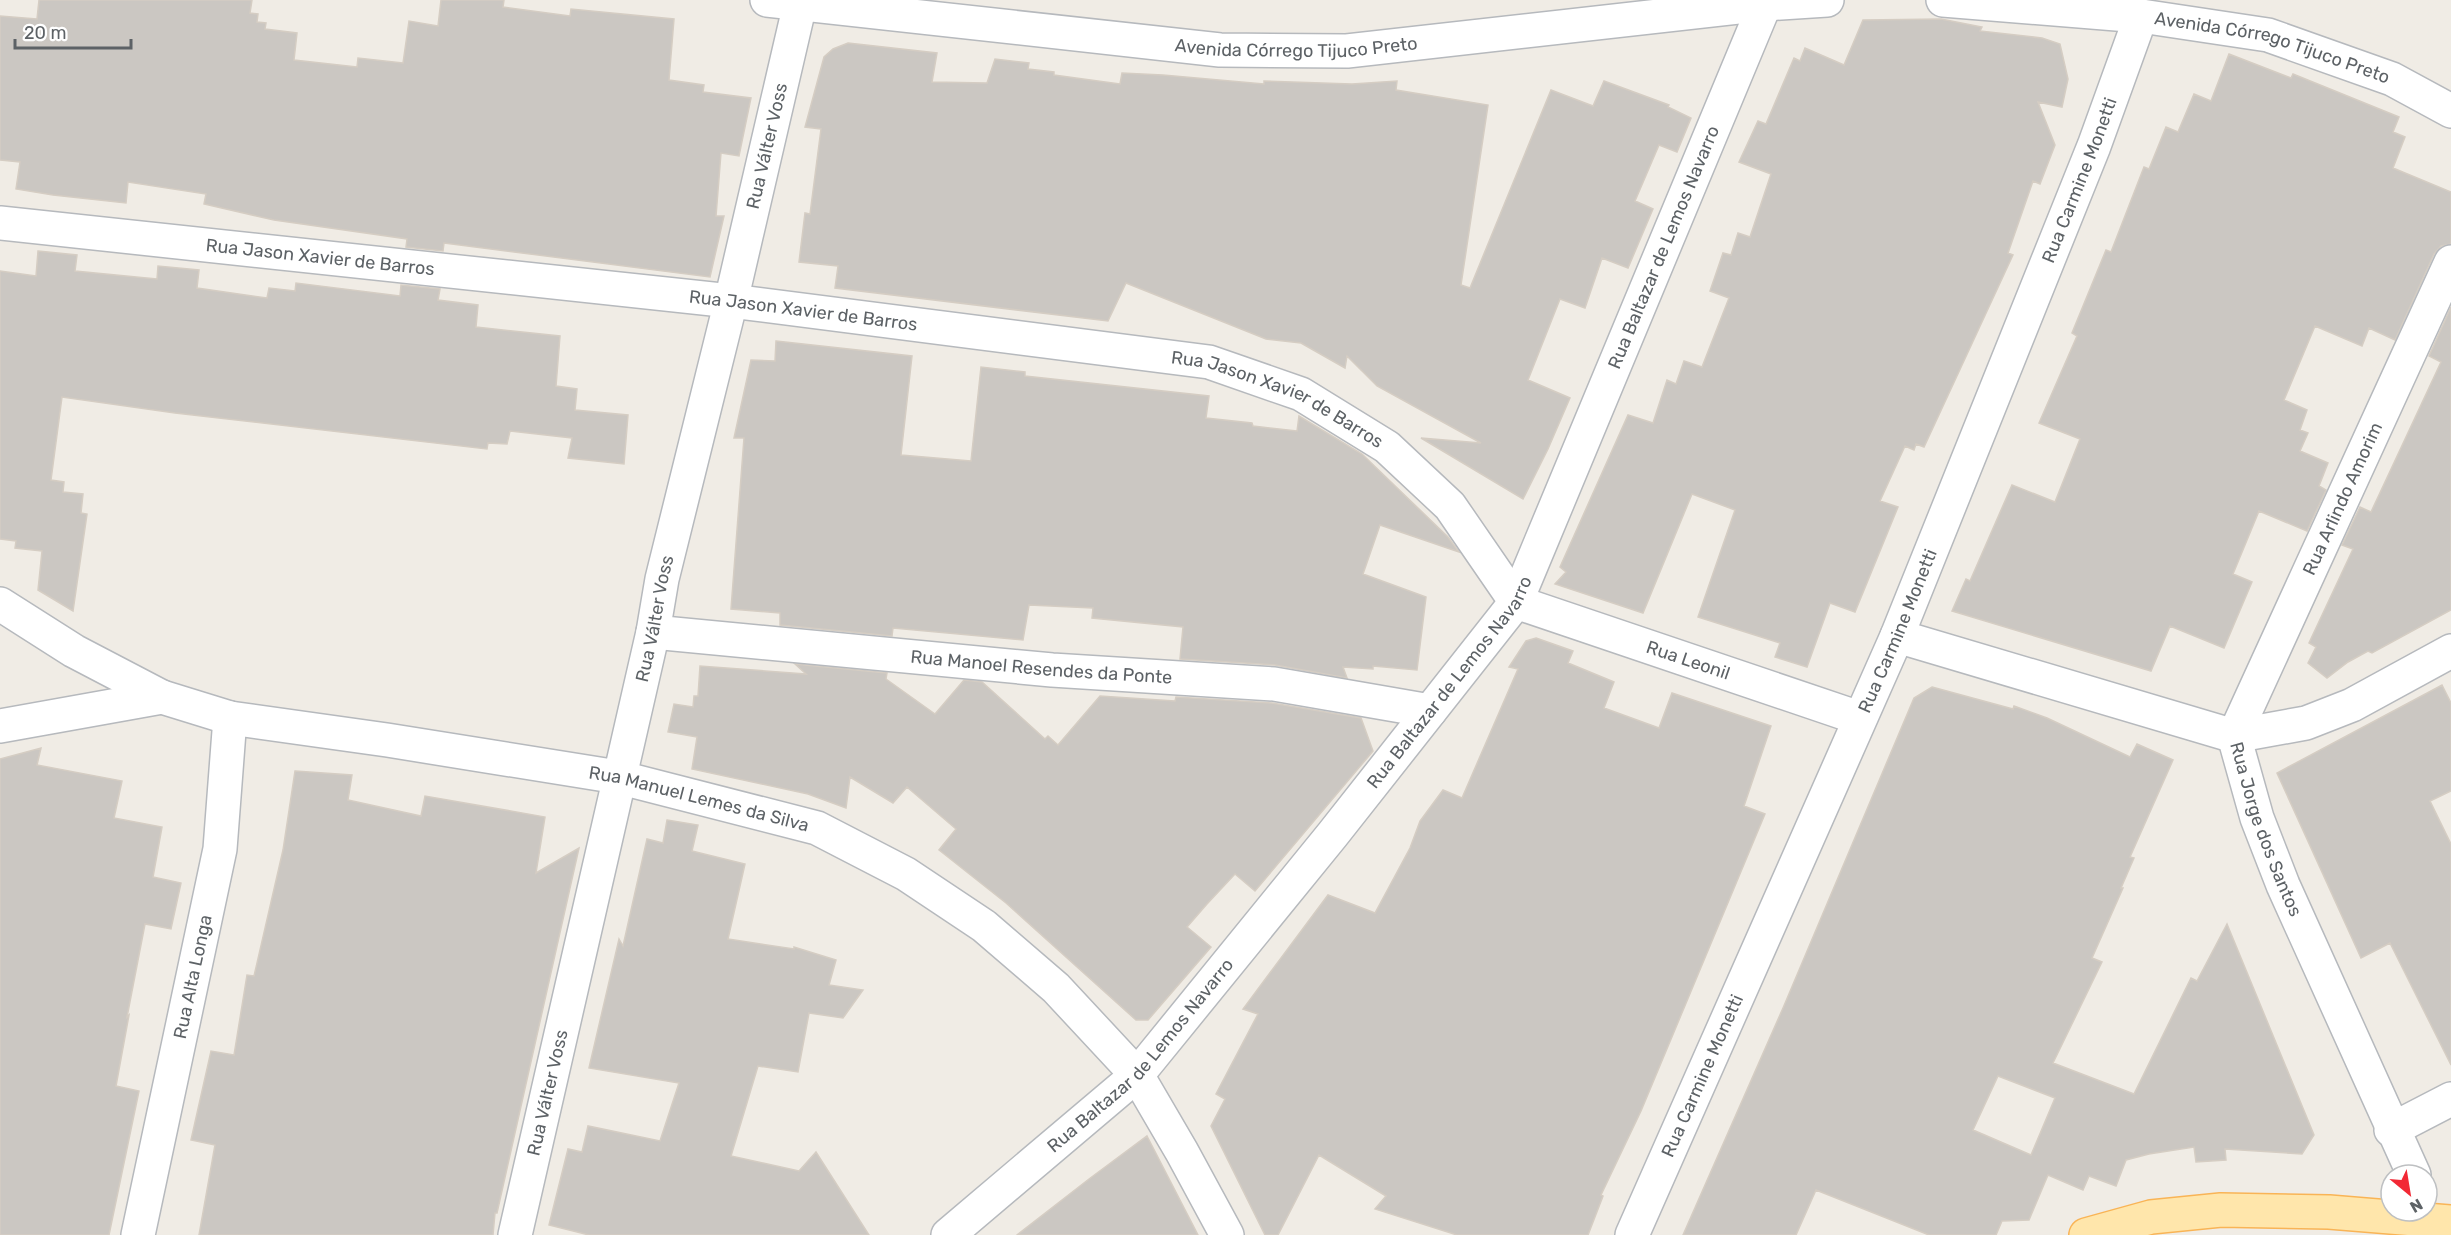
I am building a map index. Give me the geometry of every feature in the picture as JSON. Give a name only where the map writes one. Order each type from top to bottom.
[{"type":"main road","points":[[2086,1235],[2151,1217],[2221,1210],[2328,1212],[2379,1216]]},
{"type":"street","name":"Avenida Córrego Tijuco Preto","points":[[767,0],[1220,50],[1347,51],[1764,4],[1827,0]]},
{"type":"street","name":"Avenida Córrego Tijuco Preto","points":[[1943,0],[2141,16],[2268,35],[2392,79],[2451,111]]},
{"type":"street","name":"Rua Válter Voss","points":[[515,1235],[653,632],[662,579],[731,302],[800,4]]},
{"type":"street","name":"Rua Baltazar de Lemos Navarro","points":[[948,1235],[1137,1075],[1516,602],[1764,4]]},
{"type":"street","name":"Rua Carmine Monetti","points":[[1632,1235],[1897,636],[2094,146],[2141,16]]},
{"type":"street","name":"Rua Jason Xavier de Barros","points":[[0,223],[731,302],[1209,362],[1301,394],[1387,447],[1450,506],[1516,602]]},
{"type":"street","name":"Rua Arlindo Amorim","points":[[2234,736],[2451,262]]},
{"type":"street","name":"Rua Leonil","points":[[1516,602],[1859,718]]},
{"type":"street","points":[[0,604],[74,651],[162,697]]},
{"type":"street","name":"Rua Manoel Resendes da Ponte","points":[[653,632],[1052,670],[1274,684],[1430,711]]},
{"type":"street","name":"Rua Jorge dos Santos","points":[[1897,636],[2234,736],[2257,818],[2283,885],[2391,1130],[2408,1163]]},
{"type":"street","points":[[2234,736],[2306,723],[2352,705],[2451,651]]},
{"type":"street","name":"Rua Manuel Lemes da Silva","points":[[0,726],[162,697],[230,717],[618,777],[817,828],[906,874],[984,926],[1056,988],[1137,1075],[1227,1235]]},
{"type":"street","name":"Rua Alta Longa","points":[[138,1235],[220,849],[230,717]]},
{"type":"street","points":[[2391,1130],[2451,1099]]},
{"type":"building","points":[[39,0],[252,0],[250,13],[258,14],[257,22],[266,23],[265,29],[297,33],[294,60],[357,67],[358,58],[403,63],[409,21],[438,26],[441,0],[504,0],[503,7],[570,16],[571,9],[674,19],[669,80],[704,85],[703,92],[751,98],[739,156],[721,153],[716,216],[724,216],[710,277],[444,243],[443,251],[406,247],[407,239],[274,220],[204,204],[206,194],[128,182],[126,203],[16,189],[20,162],[0,160],[0,16],[37,19]]},
{"type":"building","points":[[1941,19],[1982,27],[1980,31],[2042,38],[2060,44],[2068,79],[2062,107],[2038,102],[2055,145],[2040,184],[2033,181],[2008,253],[2013,255],[1924,447],[1916,444],[1914,450],[1905,446],[1880,501],[1898,507],[1855,612],[1830,603],[1807,667],[1775,657],[1780,643],[1698,617],[1735,510],[1692,494],[1643,613],[1555,584],[1566,572],[1560,567],[1628,415],[1653,423],[1667,380],[1676,384],[1684,361],[1702,367],[1729,298],[1710,291],[1723,253],[1731,255],[1738,233],[1750,237],[1771,174],[1739,162],[1758,121],[1766,124],[1794,58],[1800,61],[1805,48],[1844,65],[1863,20]]},
{"type":"building","points":[[848,43],[937,53],[932,82],[987,83],[995,59],[1029,63],[1028,69],[1054,72],[1054,75],[1120,84],[1122,73],[1264,84],[1264,81],[1352,84],[1397,81],[1396,90],[1488,105],[1461,285],[1470,288],[1551,90],[1593,106],[1604,81],[1669,105],[1668,107],[1691,118],[1677,152],[1659,145],[1635,201],[1653,209],[1628,268],[1602,258],[1585,308],[1560,299],[1528,380],[1570,398],[1523,499],[1421,438],[1481,443],[1377,386],[1347,356],[1345,368],[1301,343],[1266,339],[1126,283],[1108,321],[835,288],[838,266],[799,262],[805,213],[810,214],[821,129],[805,127],[824,57],[833,49]]},
{"type":"building","points":[[2229,54],[2291,78],[2293,74],[2399,117],[2393,132],[2405,137],[2393,168],[2451,192],[2451,244],[2441,246],[2434,254],[2395,340],[2369,328],[2362,346],[2315,326],[2284,400],[2307,410],[2300,430],[2308,433],[2300,451],[2328,463],[2319,486],[2326,490],[2307,531],[2259,511],[2233,574],[2252,582],[2224,648],[2170,626],[2151,671],[1952,611],[1966,579],[1970,581],[2012,485],[2055,502],[2080,439],[2039,423],[2077,336],[2072,333],[2106,250],[2111,252],[2144,167],[2149,169],[2166,127],[2178,132],[2194,94],[2211,101]]},
{"type":"building","points":[[38,251],[77,255],[75,271],[157,279],[158,266],[199,270],[197,288],[267,298],[269,288],[295,291],[296,283],[400,296],[401,285],[440,289],[438,300],[478,305],[476,327],[560,336],[556,386],[577,389],[575,410],[628,415],[624,464],[568,458],[572,438],[510,431],[507,444],[488,443],[487,449],[175,413],[62,397],[51,480],[64,482],[63,492],[83,494],[81,513],[87,514],[73,611],[38,590],[42,551],[15,548],[16,541],[0,539],[0,271],[36,276]]},
{"type":"building","points":[[2451,307],[2451,610],[2372,653],[2368,651],[2348,662],[2327,678],[2308,663],[2316,647],[2309,643],[2353,549],[2342,545],[2360,507],[2371,512],[2441,362],[2429,356]]},
{"type":"building","points":[[776,341],[912,356],[901,455],[971,461],[981,367],[1025,372],[1025,376],[1209,396],[1206,418],[1252,423],[1253,426],[1297,431],[1299,416],[1362,454],[1448,537],[1459,552],[1380,525],[1363,574],[1426,597],[1417,670],[1373,666],[1373,669],[1343,667],[1347,678],[1275,665],[1180,659],[1183,627],[1092,618],[1093,608],[1029,605],[1023,640],[893,628],[892,636],[780,625],[780,613],[731,609],[744,438],[734,438],[751,360],[775,361]]},
{"type":"building","points":[[1536,638],[1573,651],[1568,663],[1614,682],[1604,708],[1659,728],[1672,693],[1771,726],[1744,806],[1765,814],[1641,1111],[1601,1195],[1603,1196],[1588,1235],[1457,1235],[1375,1209],[1386,1196],[1319,1155],[1278,1235],[1265,1235],[1211,1126],[1225,1099],[1216,1094],[1258,1014],[1243,1009],[1328,895],[1375,913],[1410,848],[1420,821],[1443,790],[1462,798],[1518,669],[1509,667],[1526,641]]},
{"type":"building","points":[[795,664],[887,673],[886,679],[935,714],[964,680],[982,682],[1045,739],[1048,736],[1058,745],[1100,696],[1175,701],[1176,697],[1272,703],[1361,718],[1373,751],[1255,891],[1235,874],[1207,904],[1187,927],[1211,947],[1148,1020],[1136,1020],[1006,903],[939,850],[956,829],[907,787],[893,803],[850,777],[846,808],[808,794],[692,769],[697,737],[668,732],[674,704],[693,707],[694,696],[698,696],[700,666],[806,674]]},
{"type":"building","points":[[2442,685],[2451,703],[2451,791],[2430,801],[2451,844],[2451,1065],[2390,943],[2361,958],[2277,773]]},
{"type":"building","points":[[1932,687],[2013,709],[2014,706],[2047,718],[2130,757],[2137,744],[2173,760],[2130,857],[2134,858],[2121,888],[2123,888],[2092,958],[2102,962],[2053,1063],[2134,1094],[2191,978],[2197,981],[2227,924],[2314,1135],[2302,1154],[2225,1149],[2226,1160],[2196,1162],[2194,1147],[2149,1154],[2126,1160],[2116,1186],[2089,1176],[2083,1190],[2048,1175],[2029,1220],[2002,1221],[1996,1235],[1929,1235],[1816,1190],[1796,1235],[1683,1235],[1783,1008],[1914,698]],"holes":[[[1998,1076],[2055,1098],[2031,1155],[1973,1130]]]},
{"type":"building","points":[[41,748],[37,765],[122,781],[114,818],[162,827],[153,877],[181,883],[171,929],[145,924],[116,1086],[139,1091],[109,1235],[0,1235],[0,759]]},
{"type":"building","points":[[295,771],[352,775],[348,800],[421,816],[425,796],[545,817],[536,873],[579,848],[497,1213],[495,1213],[493,1235],[199,1235],[215,1145],[191,1140],[211,1051],[234,1055],[247,975],[254,976],[283,850]]},
{"type":"building","points":[[667,820],[698,825],[692,851],[745,864],[728,939],[794,949],[794,947],[836,960],[829,985],[863,990],[843,1018],[809,1013],[798,1072],[758,1066],[731,1156],[799,1171],[816,1152],[869,1235],[589,1235],[549,1225],[568,1149],[582,1152],[588,1126],[660,1141],[679,1083],[589,1068],[619,939],[623,946],[647,839],[663,843]]},
{"type":"building","points":[[1147,1136],[1198,1235],[1017,1235],[1089,1179]]}]
